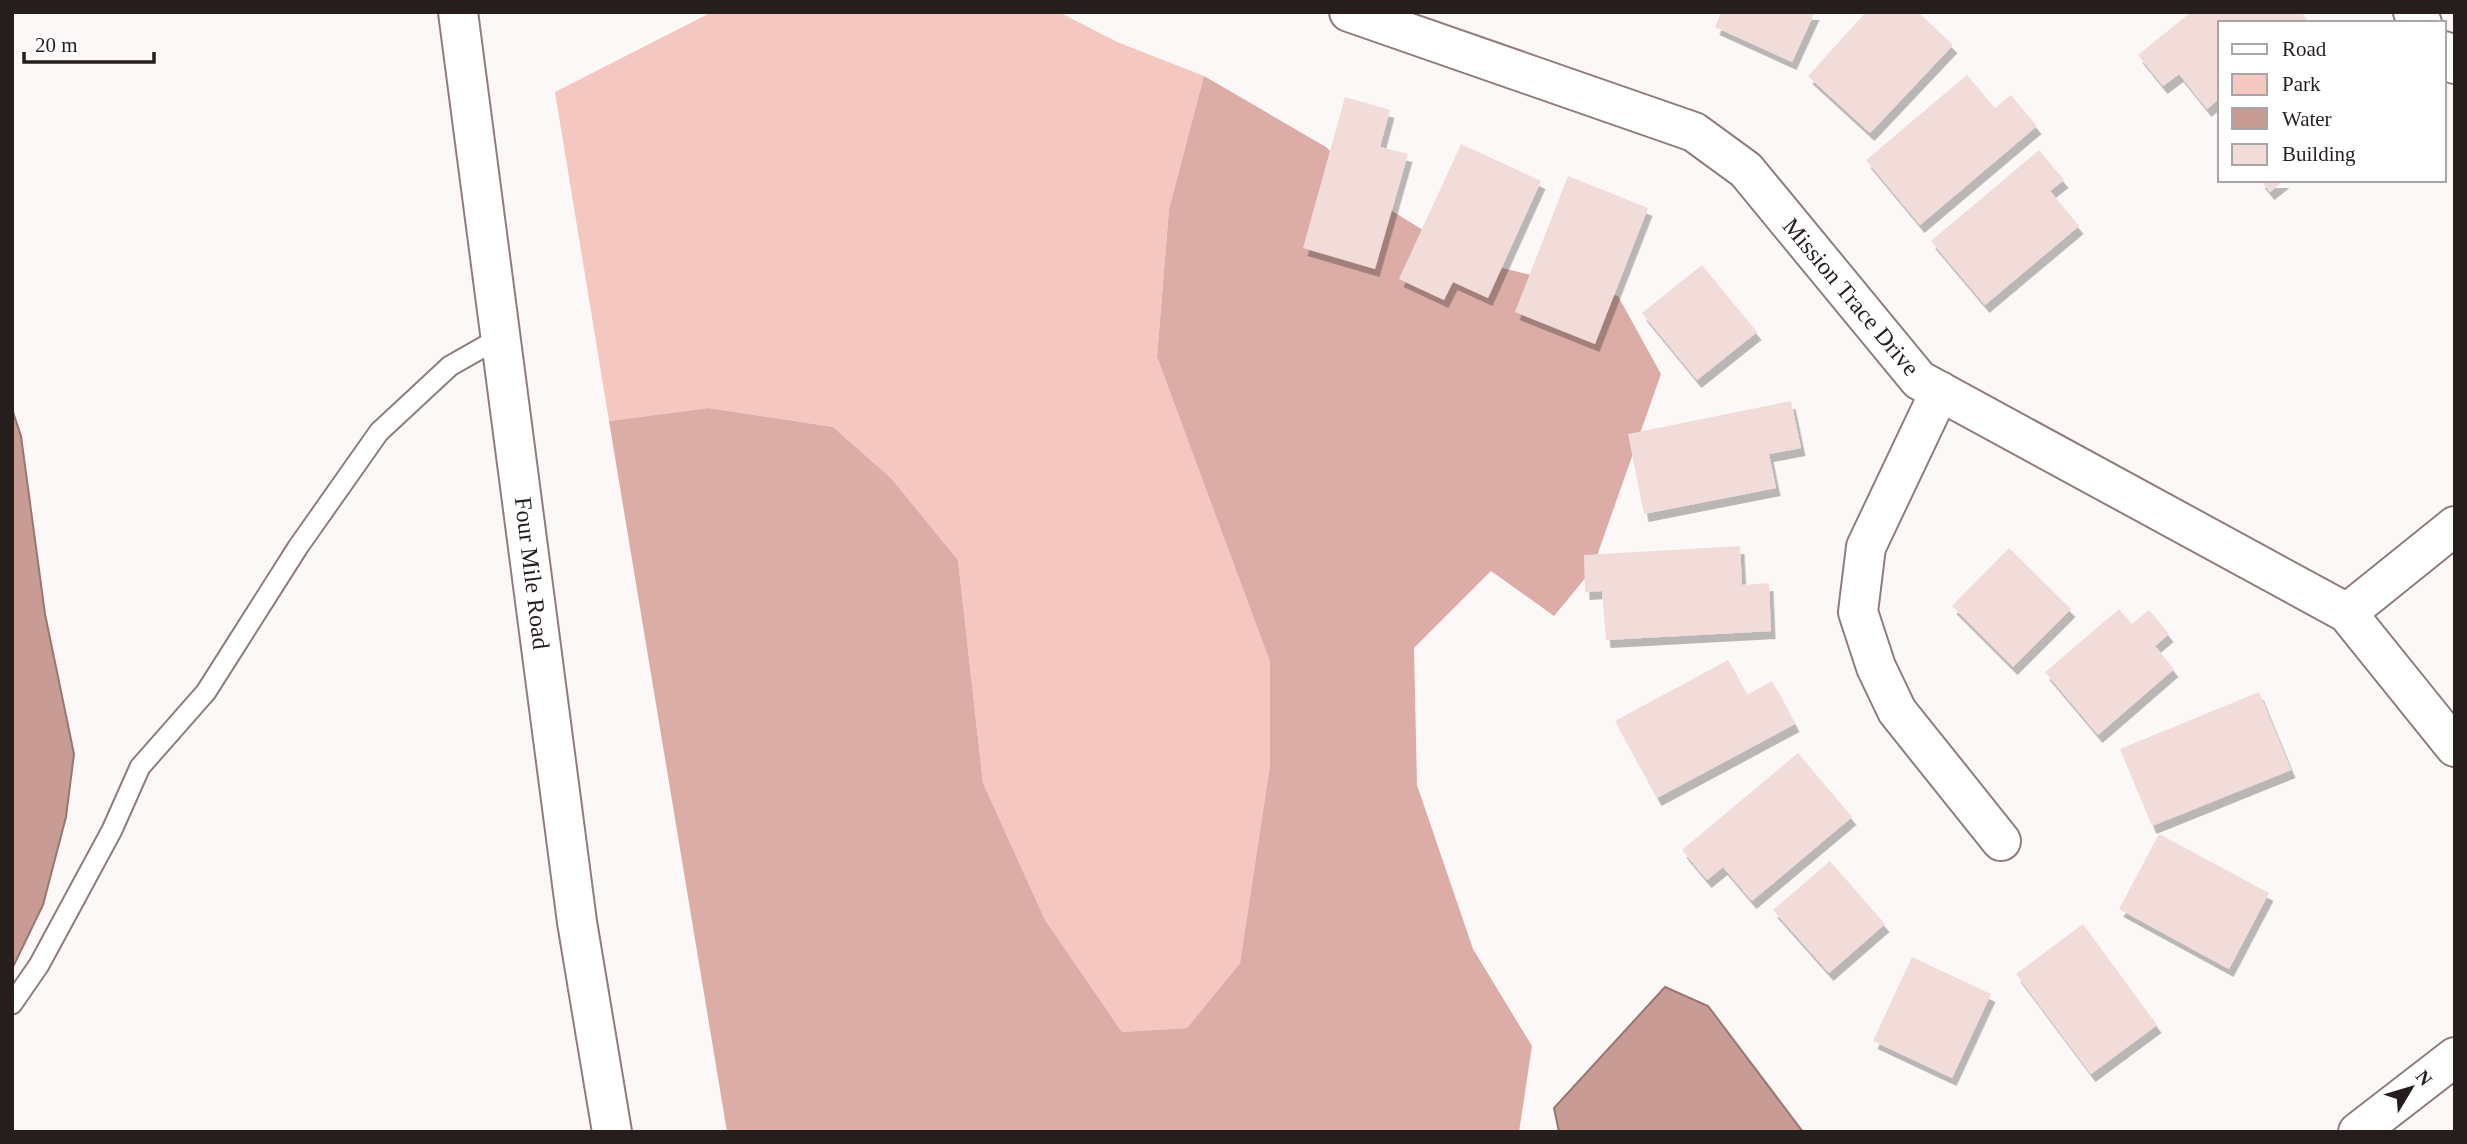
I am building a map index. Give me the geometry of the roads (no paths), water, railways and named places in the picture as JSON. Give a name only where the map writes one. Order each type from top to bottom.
[{"type":"street","name":"Four Mile Road","points":[[458,12],[577,922],[612,1132]]},
{"type":"street","name":"Mission Trace Drive","points":[[1349,12],[1694,132],[1746,170],[1919,380],[2347,612]]},
{"type":"street","points":[[1940,391],[1866,547],[1858,612],[1876,667],[1897,711],[2001,841]]},
{"type":"street","points":[[2455,526],[2347,612],[2455,747]]},
{"type":"street","points":[[2358,1132],[2455,1057]]},
{"type":"lane","points":[[12,1004],[39,965],[112,830],[140,766],[206,692],[298,547],[379,432],[450,366],[501,337]]},
{"type":"water","points":[[12,409],[21,436],[45,614],[74,754],[66,817],[43,905],[12,969]]},
{"type":"water","points":[[1665,987],[1708,1006],[1803,1132],[1559,1132],[1554,1108]]}]
